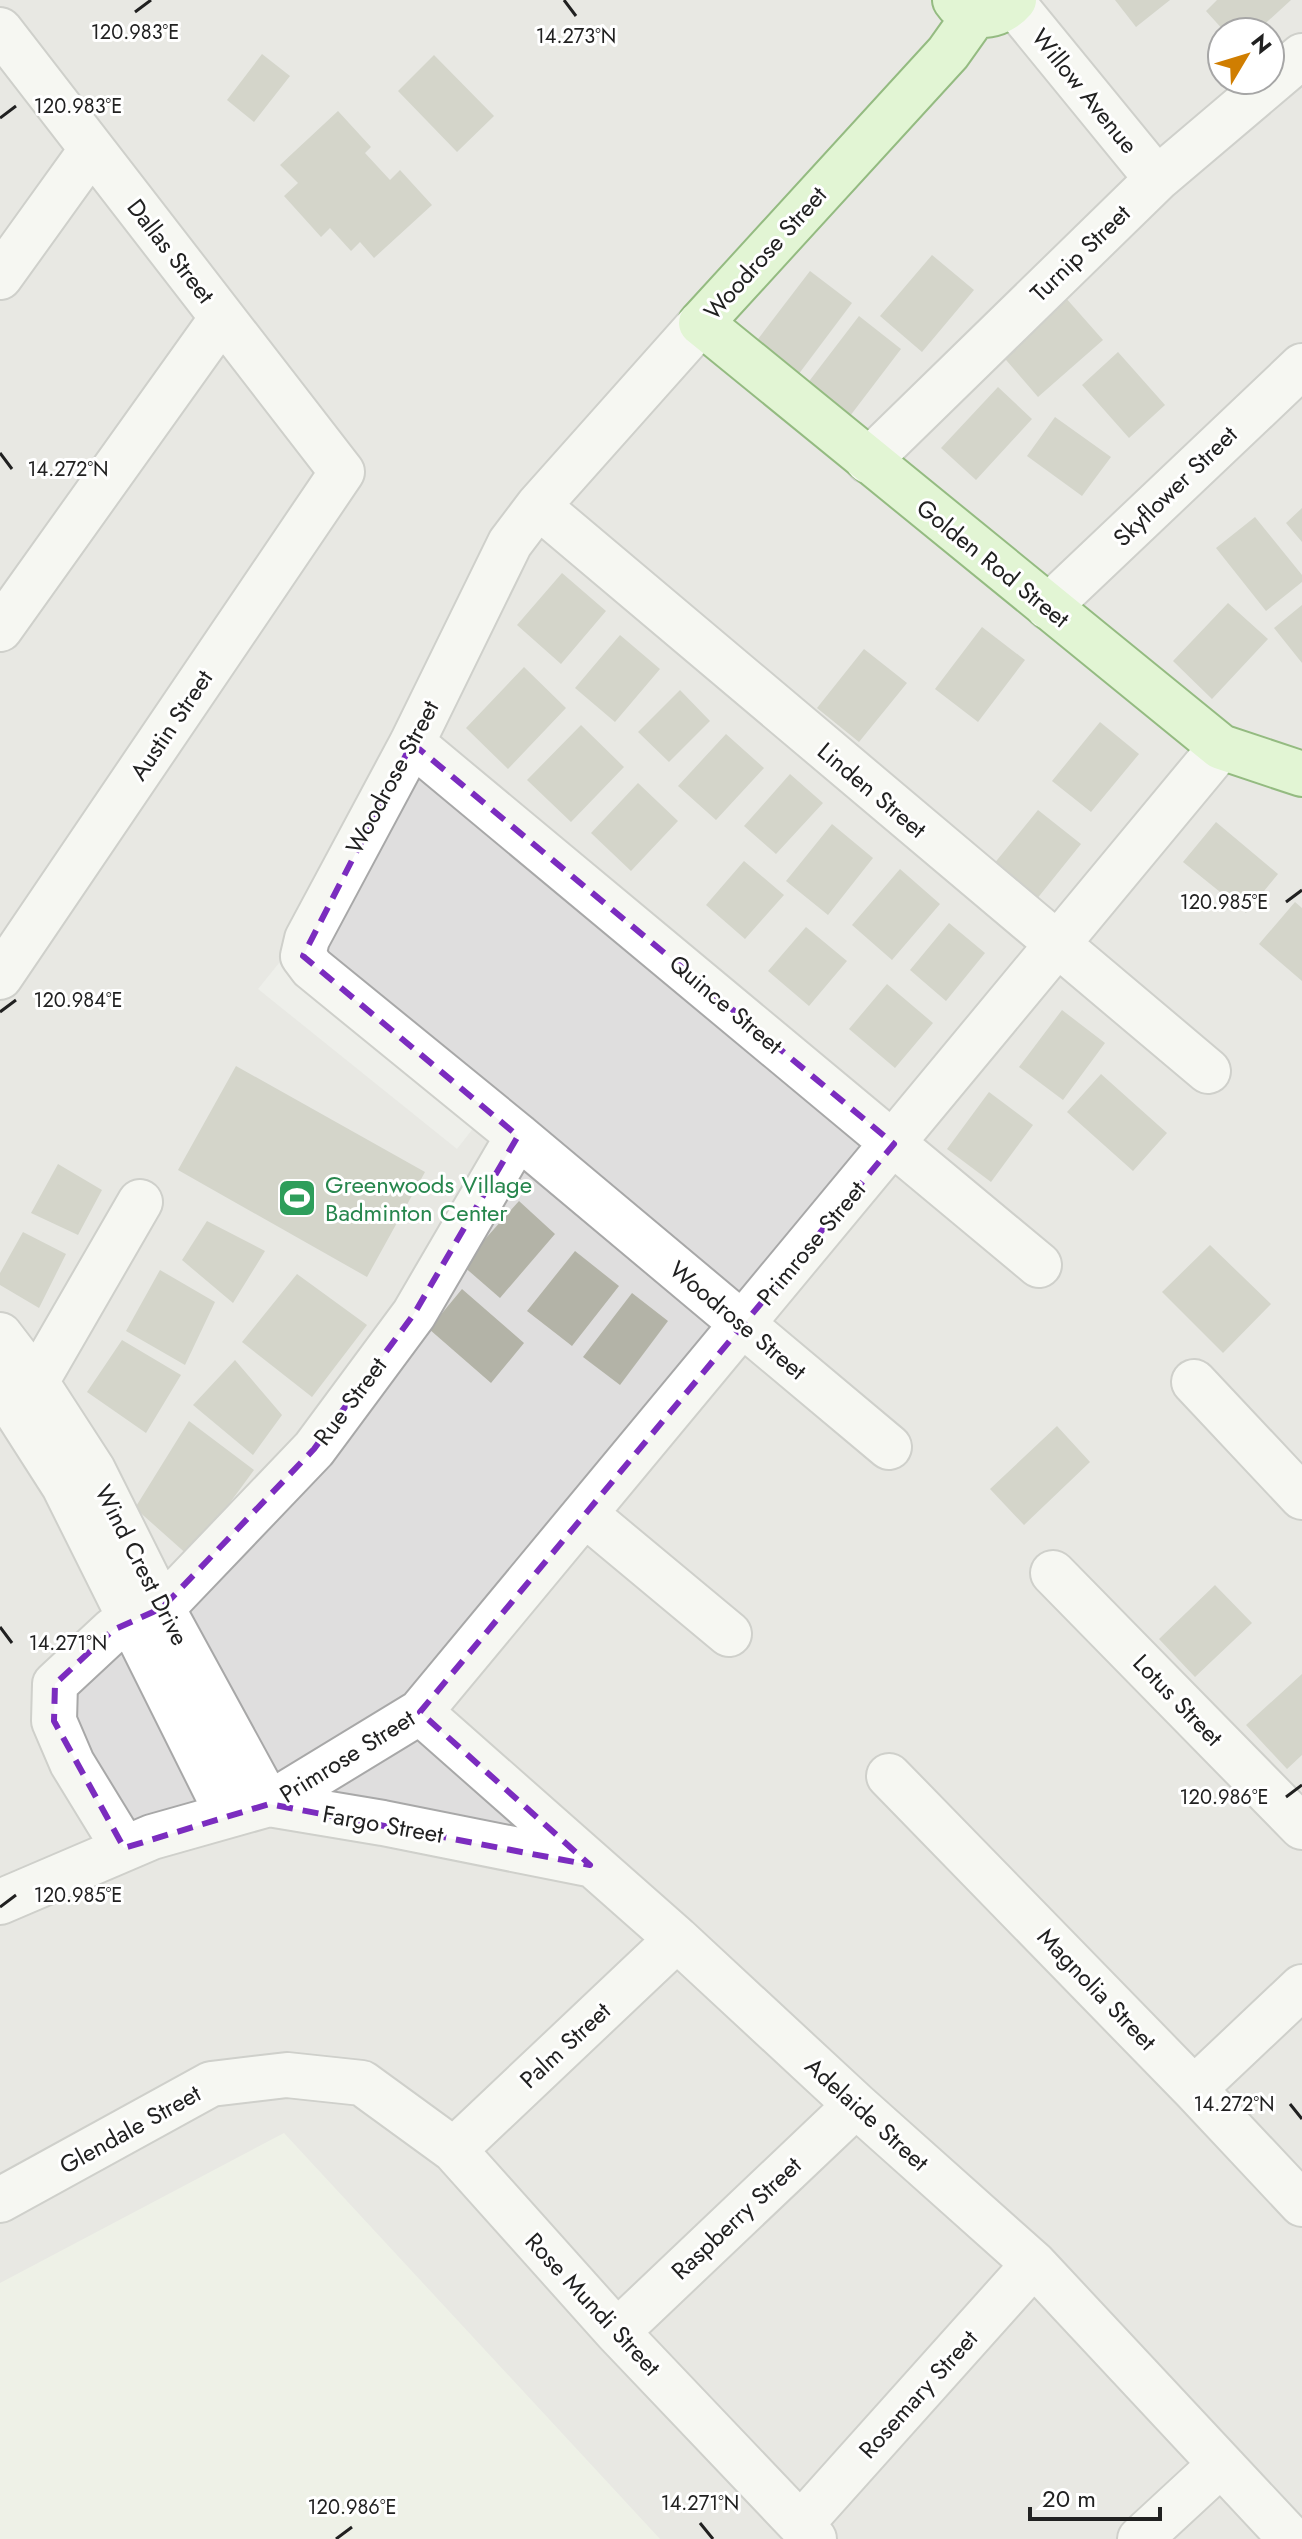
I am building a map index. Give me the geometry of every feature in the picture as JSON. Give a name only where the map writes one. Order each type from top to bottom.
[{"type":"street","name":"Willow Avenue","points":[[989,4],[1157,179]]},
{"type":"street","name":"Woodrose Street","points":[[889,1447],[312,968],[303,956],[307,939],[412,743],[510,543],[538,506],[989,4]]},
{"type":"street","name":"Dallas Street","points":[[0,30],[342,472]]},
{"type":"street","name":"Turnip Street","points":[[868,461],[1157,179],[1302,56]]},
{"type":"street","points":[[0,277],[92,149]]},
{"type":"street","points":[[0,629],[222,318]]},
{"type":"street","name":"Golden Rod Street","points":[[701,323],[1221,747],[1302,774]]},
{"type":"street","name":"Skyflower Street","points":[[1048,607],[1302,366]]},
{"type":"street","name":"Austin Street","points":[[0,977],[342,472]]},
{"type":"street","name":"Linden Street","points":[[538,506],[1208,1071]]},
{"type":"street","name":"Quince Street","points":[[412,743],[1039,1265]]},
{"type":"street","name":"Primrose Street","points":[[248,1810],[420,1712],[1221,747]]},
{"type":"street","name":"Rue Street","points":[[124,1848],[72,1763],[54,1721],[55,1684],[113,1630],[147,1615],[324,1437],[414,1314],[518,1136]]},
{"type":"street","points":[[18,1384],[140,1202]]},
{"type":"street","name":"Wind Crest Drive","points":[[0,1335],[18,1384],[93,1470],[147,1615],[248,1810]]},
{"type":"street","points":[[1194,1382],[1302,1497]]},
{"type":"street","points":[[585,1514],[729,1634]]},
{"type":"street","name":"Lotus Street","points":[[1053,1573],[1302,1827]]},
{"type":"street","name":"Adelaide Street","points":[[420,1712],[677,1939],[1034,2264],[1291,2539]]},
{"type":"street","name":"Magnolia Street","points":[[889,1776],[1302,2204]]},
{"type":"street","name":"Fargo Street","points":[[0,1902],[152,1837],[248,1810],[383,1823],[590,1865]]},
{"type":"street","name":"Palm Street","points":[[454,2150],[677,1939]]},
{"type":"street","points":[[1194,2089],[1302,1987]]},
{"type":"street","name":"Glendale Street","points":[[0,2200],[211,2084],[287,2075],[362,2083]]},
{"type":"street","name":"Rose Mundi Street","points":[[362,2083],[454,2150],[617,2332],[807,2532]]},
{"type":"street","name":"Raspberry Street","points":[[617,2332],[856,2105]]},
{"type":"street","name":"Rosemary Street","points":[[807,2532],[1034,2264]]},
{"type":"street","points":[[1140,2539],[1220,2465]]},
{"type":"highlighted area","points":[[412,743],[894,1144],[420,1712],[590,1865],[269,1804],[124,1848],[54,1721],[55,1684],[113,1630],[162,1608],[314,1449],[414,1314],[518,1136],[303,956]]},
{"type":"shaded area","points":[[0,0],[1302,0],[1302,2539],[660,2539],[284,2133],[0,2283]]},
{"type":"shaded area","points":[[279,963],[478,1122],[457,1149],[258,989]]},
{"type":"building","points":[[1115,0],[1170,0],[1136,27]]},
{"type":"building","points":[[1217,0],[1291,0],[1274,16],[1211,16],[1206,11]]},
{"type":"building","points":[[262,54],[290,76],[254,122],[227,100]]},
{"type":"building","points":[[434,55],[494,116],[457,152],[398,91]]},
{"type":"building","points":[[338,111],[371,147],[365,153],[390,180],[400,170],[432,205],[374,258],[360,242],[351,251],[330,228],[321,237],[284,196],[298,183],[280,165]]},
{"type":"building","points":[[932,255],[974,290],[922,352],[880,316]]},
{"type":"building","points":[[810,271],[852,303],[798,375],[755,343]]},
{"type":"building","points":[[1065,297],[1103,340],[1038,397],[1000,353]]},
{"type":"building","points":[[859,316],[901,349],[850,416],[807,384]]},
{"type":"building","points":[[1118,352],[1165,405],[1129,438],[1082,385]]},
{"type":"building","points":[[998,387],[1032,419],[976,480],[941,448]]},
{"type":"building","points":[[1055,417],[1111,457],[1082,496],[1027,456]]},
{"type":"building","points":[[1302,508],[1302,542],[1286,523]]},
{"type":"building","points":[[1255,517],[1302,575],[1302,582],[1266,611],[1216,548]]},
{"type":"building","points":[[562,573],[606,611],[561,664],[517,625]]},
{"type":"building","points":[[1228,603],[1268,639],[1212,699],[1173,661]]},
{"type":"building","points":[[1302,605],[1302,663],[1274,628]]},
{"type":"building","points":[[982,627],[1025,660],[978,722],[935,689]]},
{"type":"building","points":[[620,635],[660,669],[615,722],[575,688]]},
{"type":"building","points":[[864,649],[907,683],[859,742],[817,708]]},
{"type":"building","points":[[524,667],[566,708],[508,769],[466,728]]},
{"type":"building","points":[[680,690],[710,721],[669,762],[638,732]]},
{"type":"building","points":[[1100,722],[1139,754],[1091,812],[1052,781]]},
{"type":"building","points":[[581,725],[624,767],[571,822],[527,780]]},
{"type":"building","points":[[726,734],[764,768],[716,820],[678,786]]},
{"type":"building","points":[[790,774],[823,803],[776,854],[744,826]]},
{"type":"building","points":[[638,783],[678,821],[631,871],[591,833]]},
{"type":"building","points":[[1038,810],[1081,844],[1036,900],[993,865]]},
{"type":"building","points":[[1216,822],[1278,874],[1246,913],[1183,862]]},
{"type":"building","points":[[832,824],[873,858],[828,915],[786,881]]},
{"type":"building","points":[[744,861],[784,895],[745,939],[706,905]]},
{"type":"building","points":[[900,869],[940,904],[892,960],[852,925]]},
{"type":"building","points":[[1295,902],[1302,908],[1302,981],[1259,944]]},
{"type":"building","points":[[949,923],[985,953],[946,1001],[910,970]]},
{"type":"building","points":[[806,927],[847,961],[809,1006],[768,971]]},
{"type":"building","points":[[887,984],[933,1023],[895,1068],[849,1029]]},
{"type":"building","points":[[1062,1010],[1105,1043],[1063,1100],[1019,1067]]},
{"type":"building","points":[[236,1066],[425,1172],[367,1277],[178,1170]]},
{"type":"building","points":[[1101,1074],[1167,1133],[1133,1171],[1067,1112]]},
{"type":"building","points":[[989,1092],[1033,1125],[991,1182],[947,1149]]},
{"type":"building","points":[[58,1164],[102,1190],[78,1235],[31,1213]]},
{"type":"building","points":[[519,1201],[555,1234],[500,1298],[462,1265]]},
{"type":"building","points":[[207,1221],[265,1251],[233,1303],[182,1260]]},
{"type":"building","points":[[23,1232],[66,1254],[39,1308],[0,1285],[0,1273]]},
{"type":"building","points":[[1210,1245],[1271,1304],[1223,1353],[1162,1292]]},
{"type":"building","points":[[575,1251],[619,1286],[572,1346],[527,1311]]},
{"type":"building","points":[[160,1270],[215,1302],[185,1365],[126,1331]]},
{"type":"building","points":[[297,1274],[367,1325],[312,1397],[242,1342]]},
{"type":"building","points":[[462,1289],[524,1343],[491,1383],[429,1329]]},
{"type":"building","points":[[632,1293],[668,1321],[620,1385],[583,1357]]},
{"type":"building","points":[[122,1340],[181,1375],[146,1433],[87,1392]]},
{"type":"building","points":[[235,1360],[282,1415],[253,1455],[193,1405]]},
{"type":"building","points":[[189,1421],[254,1470],[190,1557],[135,1508]]},
{"type":"building","points":[[1057,1426],[1090,1462],[1024,1525],[990,1489]]},
{"type":"building","points":[[1215,1585],[1252,1623],[1195,1677],[1159,1639]]},
{"type":"building","points":[[1302,1674],[1302,1755],[1287,1769],[1246,1725]]},
{"type":"place","name":"Greenwoods Village Badminton Center","points":[[297,1198]]}]
